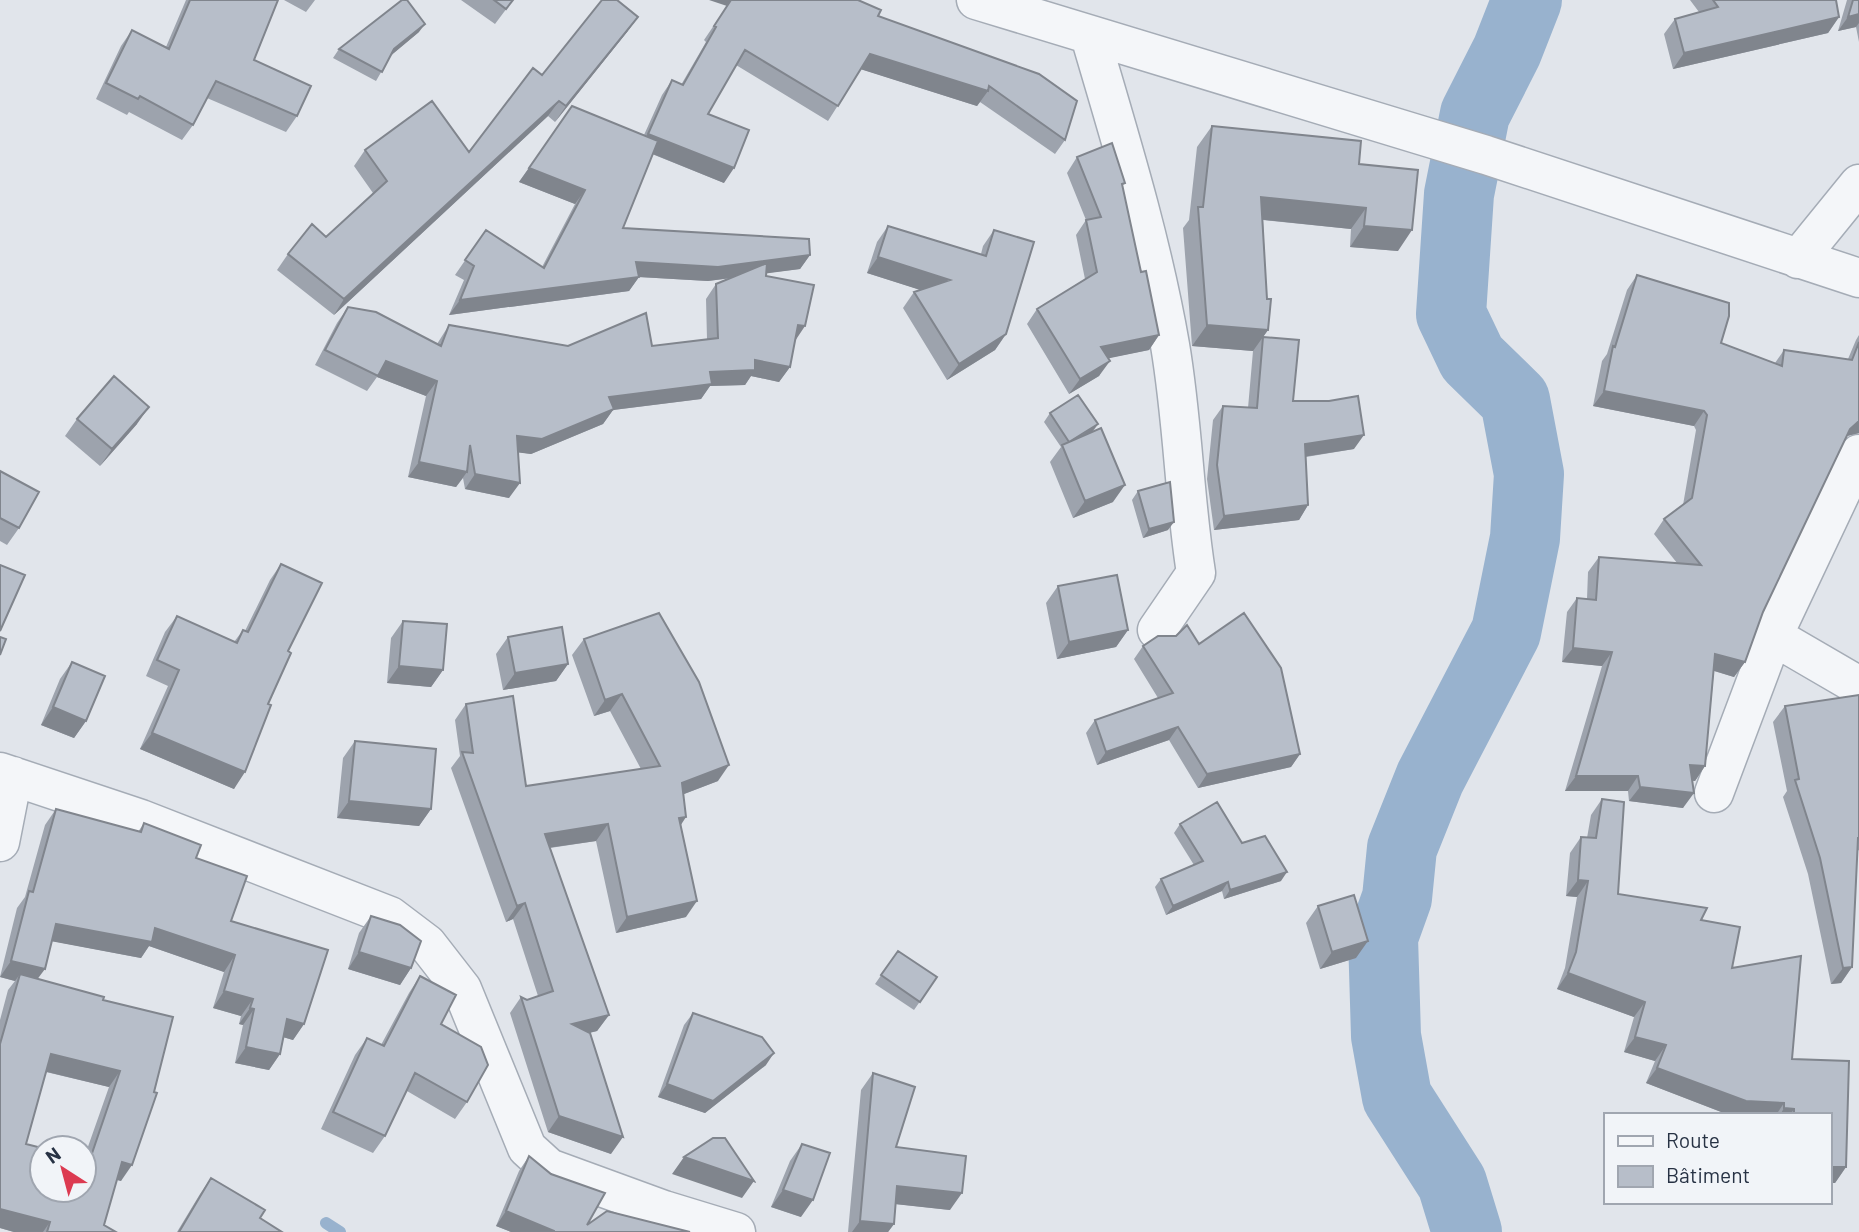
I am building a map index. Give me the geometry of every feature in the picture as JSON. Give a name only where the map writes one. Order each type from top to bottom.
[{"type":"street","points":[[976,0],[1486,155],[1859,278]]},
{"type":"street","points":[[1090,36],[1161,305],[1170,345],[1179,420],[1185,505],[1196,573],[1157,630]]},
{"type":"street","points":[[1798,259],[1859,184]]},
{"type":"street","points":[[1714,793],[1773,636],[1859,454]]},
{"type":"street","points":[[1773,636],[1859,686]]},
{"type":"street","points":[[0,842],[7,774],[141,819],[390,916],[427,944],[462,989],[527,1148],[549,1168],[664,1210],[736,1232]]},
{"type":"building","points":[[190,0],[278,0],[254,60],[311,86],[297,116],[216,81],[193,125],[140,96],[138,99],[106,83],[132,30],[169,49]]},
{"type":"building","points":[[402,0],[407,0],[425,24],[394,49],[382,72],[339,49]]},
{"type":"building","points":[[494,0],[513,0],[506,9]]},
{"type":"building","points":[[602,0],[617,0],[638,17],[566,106],[559,101],[344,299],[288,254],[312,224],[326,237],[387,181],[365,150],[432,101],[469,152],[533,68],[542,75]]},
{"type":"building","points":[[731,0],[858,0],[881,10],[878,16],[1039,74],[1077,101],[1065,140],[989,86],[988,91],[870,54],[838,106],[745,50],[708,114],[749,130],[734,168],[648,134],[672,80],[683,85]]},
{"type":"building","points":[[1713,0],[1836,0],[1839,17],[1684,53],[1675,19],[1718,7]]},
{"type":"building","points":[[1853,0],[1859,0],[1859,14],[1848,17]]},
{"type":"building","points":[[572,106],[658,141],[623,228],[809,239],[810,255],[718,267],[636,262],[639,277],[460,300],[474,266],[465,260],[486,230],[544,268],[585,190],[529,168]]},
{"type":"building","points":[[1212,126],[1361,141],[1359,164],[1418,170],[1412,230],[1364,226],[1366,208],[1261,197],[1267,299],[1271,299],[1268,330],[1207,325],[1198,207],[1203,207]]},
{"type":"building","points":[[1112,143],[1125,183],[1122,184],[1141,272],[1146,271],[1159,335],[1101,347],[1110,361],[1080,379],[1037,309],[1097,272],[1086,220],[1101,217],[1077,157]]},
{"type":"building","points":[[888,226],[986,256],[994,230],[1034,242],[1006,334],[959,364],[914,292],[950,280],[878,257]]},
{"type":"building","points":[[767,263],[766,276],[814,285],[805,326],[798,325],[790,367],[755,360],[755,370],[710,372],[712,384],[609,397],[614,409],[542,439],[517,436],[520,483],[475,474],[470,445],[467,472],[419,462],[437,381],[386,361],[378,376],[325,350],[348,307],[376,312],[441,346],[449,325],[568,346],[646,313],[652,346],[718,338],[716,284]]},
{"type":"building","points":[[1637,275],[1729,303],[1729,316],[1721,343],[1782,366],[1784,350],[1852,360],[1859,342],[1859,421],[1850,429],[1763,612],[1745,662],[1715,654],[1705,766],[1690,765],[1694,793],[1640,787],[1638,776],[1576,776],[1612,652],[1573,648],[1577,598],[1596,600],[1599,557],[1701,565],[1664,519],[1692,498],[1707,415],[1704,411],[1604,391],[1613,346],[1615,347]]},
{"type":"building","points":[[1263,337],[1299,340],[1293,401],[1329,401],[1358,396],[1364,435],[1305,444],[1308,505],[1224,516],[1217,465],[1223,406],[1257,408]]},
{"type":"building","points":[[114,376],[149,407],[112,449],[77,419]]},
{"type":"building","points":[[1078,395],[1098,424],[1069,442],[1050,413]]},
{"type":"building","points":[[1101,428],[1125,485],[1085,501],[1062,445]]},
{"type":"building","points":[[0,471],[39,492],[19,528],[0,518]]},
{"type":"building","points":[[1170,482],[1174,522],[1149,529],[1138,491]]},
{"type":"building","points":[[281,564],[322,583],[288,651],[291,653],[268,704],[271,705],[245,772],[152,733],[179,670],[157,660],[177,616],[237,643],[243,630],[248,632]]},
{"type":"building","points":[[0,565],[25,575],[0,631]]},
{"type":"building","points":[[1117,575],[1128,630],[1069,642],[1058,586]]},
{"type":"building","points":[[659,613],[699,682],[729,765],[682,783],[686,817],[679,818],[697,901],[627,917],[608,824],[545,834],[609,1015],[572,1024],[590,1033],[623,1137],[559,1116],[521,997],[527,1000],[553,991],[525,903],[517,906],[462,752],[473,753],[466,704],[513,696],[526,786],[660,766],[622,694],[605,700],[584,639]]},
{"type":"building","points":[[1244,613],[1281,668],[1300,754],[1207,774],[1178,727],[1106,752],[1095,720],[1173,693],[1143,646],[1158,636],[1176,636],[1187,625],[1199,644]]},
{"type":"building","points":[[403,621],[447,624],[443,670],[399,666]]},
{"type":"building","points":[[562,627],[568,664],[515,673],[508,637]]},
{"type":"building","points":[[0,637],[6,639],[0,655]]},
{"type":"building","points":[[72,662],[105,676],[86,721],[53,707]]},
{"type":"building","points":[[1859,695],[1859,838],[1852,967],[1843,968],[1820,858],[1795,780],[1799,779],[1785,706]]},
{"type":"building","points":[[355,741],[436,749],[431,809],[349,801]]},
{"type":"building","points":[[1602,799],[1624,802],[1618,894],[1707,908],[1701,920],[1740,927],[1732,968],[1801,956],[1792,1059],[1849,1061],[1846,1167],[1831,1167],[1831,1113],[1794,1113],[1794,1109],[1784,1108],[1784,1103],[1746,1101],[1657,1068],[1666,1045],[1635,1037],[1645,1002],[1568,973],[1576,952],[1588,881],[1578,880],[1581,837],[1596,838]]},
{"type":"building","points":[[1217,802],[1242,843],[1265,836],[1287,872],[1230,890],[1228,882],[1173,906],[1161,879],[1203,861],[1180,824]]},
{"type":"building","points":[[56,809],[141,832],[144,823],[201,845],[196,858],[247,876],[231,921],[328,950],[304,1024],[287,1019],[280,1054],[246,1047],[254,1009],[250,1008],[253,999],[224,991],[235,955],[155,928],[152,942],[56,924],[45,969],[11,961],[29,891],[33,892]]},
{"type":"building","points":[[1354,895],[1368,941],[1332,952],[1318,906]]},
{"type":"building","points":[[371,916],[400,925],[421,941],[411,968],[359,952]]},
{"type":"building","points":[[898,951],[937,977],[920,1002],[881,975]]},
{"type":"building","points":[[20,974],[104,997],[103,1000],[173,1017],[154,1092],[157,1093],[132,1165],[122,1162],[104,1225],[116,1232],[47,1232],[50,1222],[0,1209],[0,1044]],"holes":[[[51,1054],[120,1071],[98,1136],[98,1204],[28,1204],[26,1144]]]},
{"type":"building","points":[[420,976],[456,995],[441,1024],[481,1047],[488,1065],[467,1102],[415,1073],[385,1136],[333,1112],[367,1038],[384,1046]]},
{"type":"building","points":[[693,1013],[762,1037],[774,1053],[713,1101],[667,1084]]},
{"type":"building","points":[[873,1073],[915,1087],[896,1147],[966,1156],[962,1193],[897,1186],[894,1224],[860,1221]]},
{"type":"building","points":[[713,1138],[725,1138],[754,1181],[684,1157]]},
{"type":"building","points":[[802,1144],[830,1153],[813,1200],[783,1190]]},
{"type":"building","points":[[529,1156],[551,1174],[605,1193],[587,1225],[607,1211],[690,1232],[554,1232],[506,1211]]},
{"type":"building","points":[[211,1178],[265,1210],[260,1218],[282,1232],[179,1232]]},
{"type":"waterway","points":[[1467,1232],[1452,1183],[1397,1097],[1386,1036],[1383,937],[1397,898],[1402,848],[1430,778],[1506,632],[1525,538],[1529,474],[1515,400],[1472,358],[1451,314],[1459,194],[1475,114],[1507,51],[1527,0]]},
{"type":"waterway","points":[[326,1223],[340,1232]]}]
